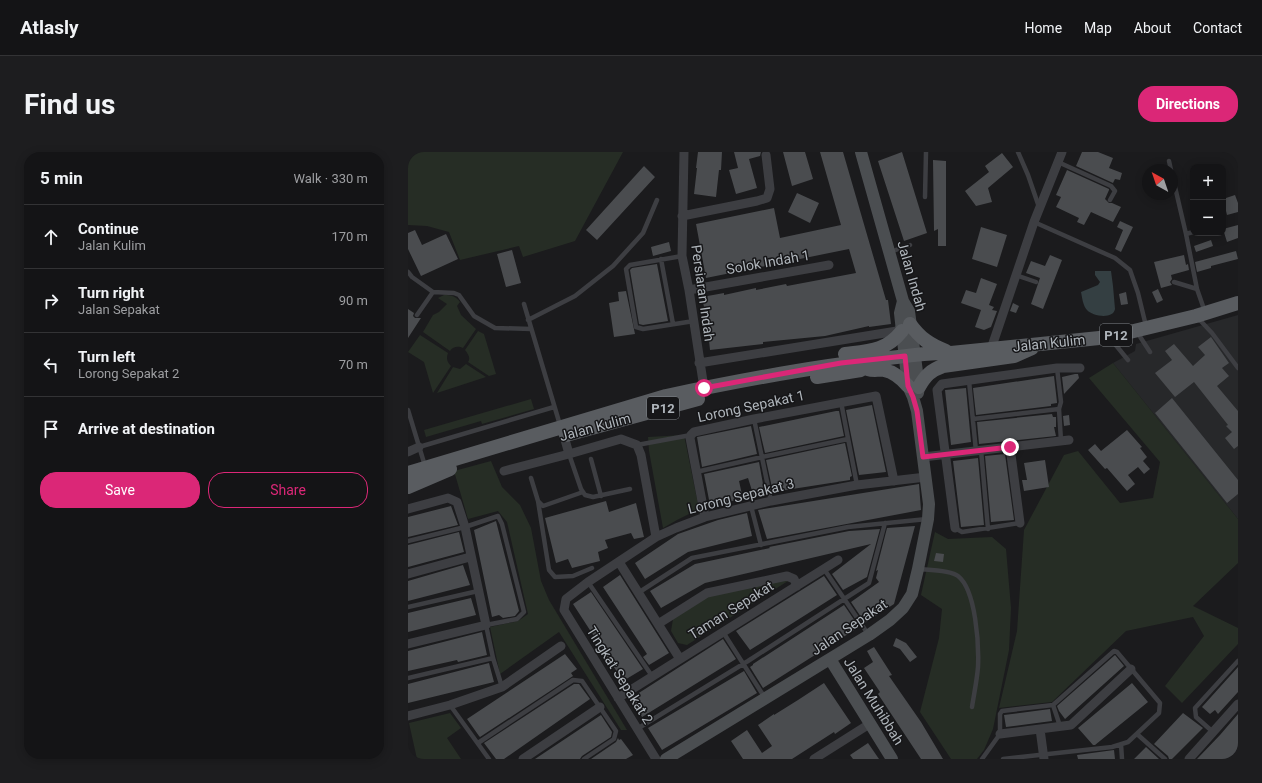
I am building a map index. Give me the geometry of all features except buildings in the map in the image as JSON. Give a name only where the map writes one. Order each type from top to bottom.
[{"type":"main road","name":"Jalan Kulim","points":[[408,487],[443,471],[666,396],[810,369],[910,360],[930,361],[952,353],[1109,337],[1237,306]]},
{"type":"main road","points":[[810,369],[835,356],[884,348],[891,343],[905,327],[925,341],[952,353]]},
{"type":"main road","points":[[868,369],[891,372],[913,387],[934,369],[942,366],[1014,356],[1041,344]]},
{"type":"main road","name":"Jalan Kulim","points":[[408,473],[562,431],[695,399],[868,369],[910,360]]},
{"type":"street","name":"Persiaran Indah","points":[[684,152],[682,256],[689,290],[704,388]]},
{"type":"street","name":"Jalan Indah","points":[[861,152],[903,301],[909,311],[905,327],[910,360]]},
{"type":"street","points":[[991,348],[1034,222],[1062,152]]},
{"type":"street","points":[[682,216],[767,198],[770,189],[766,155]]},
{"type":"street","name":"Solok Indah 1","points":[[689,290],[829,266]]},
{"type":"street","points":[[699,363],[897,331],[905,327]]},
{"type":"street","name":"Jalan Sepakat","points":[[666,759],[869,635],[890,620],[903,608],[912,594],[928,519],[929,504],[917,411],[913,397],[910,360]]},
{"type":"street","points":[[956,528],[937,390],[942,384],[1057,368],[1080,368]]},
{"type":"street","name":"Lorong Sepakat 1","points":[[705,517],[690,438],[691,435],[694,432],[754,419],[876,396],[894,480]]},
{"type":"street","points":[[562,431],[569,454]]},
{"type":"street","points":[[504,471],[569,454],[621,438],[637,445],[641,455],[656,537]]},
{"type":"street","points":[[923,457],[1065,440]]},
{"type":"street","points":[[408,452],[419,447]]},
{"type":"street","points":[[1010,447],[1020,524]]},
{"type":"street","name":"Lorong Sepakat 3","points":[[564,604],[570,595],[656,537],[705,517],[771,501],[857,485],[926,477]]},
{"type":"street","points":[[408,509],[448,498],[457,502],[486,624],[408,644]]},
{"type":"street","points":[[408,574],[470,557]]},
{"type":"street","name":"Taman Sepakat","points":[[618,698],[838,560]]},
{"type":"street","name":"Taman Sepakat","points":[[619,562],[680,659]]},
{"type":"street","name":"Taman Sepakat","points":[[658,624],[706,593],[787,576],[794,579],[797,586]]},
{"type":"street","name":"Tingkat Sepakat 2","points":[[564,604],[564,610],[656,759]]},
{"type":"street","points":[[408,716],[450,705],[502,687],[561,646]]},
{"type":"street","name":"Jalan Muhibbah","points":[[830,659],[892,759]]},
{"type":"street","points":[[1000,734],[1071,725],[1131,669]]},
{"type":"street","points":[[1189,759],[1238,704]]},
{"type":"street","points":[[523,759],[600,707]]},
{"type":"street","points":[[814,759],[871,723]]},
{"type":"street","points":[[1040,729],[1044,757]]},
{"type":"lane","points":[[925,197],[926,152]]},
{"type":"lane","points":[[1018,152],[1028,175],[1039,209]]},
{"type":"lane","points":[[1058,162],[1111,186],[1115,191],[1110,200]]},
{"type":"lane","points":[[528,320],[575,296],[613,266],[643,233],[657,200]]},
{"type":"lane","points":[[1178,200],[1201,315],[1212,333],[1238,368]]},
{"type":"lane","points":[[1034,222],[1115,258],[1130,270],[1138,293],[1142,330],[1150,352]]},
{"type":"lane","points":[[1186,234],[1190,233]]},
{"type":"lane","points":[[890,252],[910,245]]},
{"type":"lane","points":[[682,256],[630,265],[626,269],[636,327],[643,329],[694,322]]},
{"type":"lane","points":[[661,259],[673,324]]},
{"type":"lane","points":[[408,272],[412,277],[433,292],[454,293],[459,295],[474,316],[495,328],[531,329]]},
{"type":"lane","points":[[1016,275],[1036,282]]},
{"type":"lane","points":[[1174,282],[1197,289]]},
{"type":"lane","points":[[418,315],[433,292]]},
{"type":"lane","points":[[524,304],[562,431]]},
{"type":"lane","points":[[1109,337],[1128,360]]},
{"type":"lane","points":[[1057,368],[1061,402],[1059,409],[1065,440]]},
{"type":"lane","points":[[969,381],[988,529]]},
{"type":"lane","points":[[841,402],[857,485]]},
{"type":"lane","points":[[419,447],[554,407]]},
{"type":"lane","points":[[973,419],[1059,409]]},
{"type":"lane","points":[[408,412],[425,468]]},
{"type":"lane","points":[[754,419],[771,501]]},
{"type":"lane","points":[[637,445],[691,435]]},
{"type":"lane","points":[[696,472],[848,439]]},
{"type":"lane","points":[[569,454],[585,496],[601,496],[630,489]]},
{"type":"lane","points":[[591,460],[601,496]]},
{"type":"lane","points":[[531,478],[538,501],[549,570],[555,577],[574,576],[592,568]]},
{"type":"lane","points":[[538,501],[543,506],[583,492]]},
{"type":"lane","points":[[751,506],[761,544]]},
{"type":"lane","points":[[408,541],[464,527],[498,516],[502,524],[524,612],[517,619],[486,624],[493,658],[502,687]]},
{"type":"lane","points":[[638,593],[692,558],[848,527],[884,522],[928,519]]},
{"type":"lane","points":[[637,728],[743,664],[869,583],[884,522]]},
{"type":"lane","points":[[956,528],[962,532],[1020,524]]},
{"type":"lane","points":[[824,569],[869,635]]},
{"type":"lane","points":[[918,569],[947,572],[957,575],[969,592],[972,602],[978,645],[978,668],[972,707]]},
{"type":"lane","points":[[588,582],[652,676]]},
{"type":"lane","points":[[408,607],[478,591]]},
{"type":"lane","points":[[723,632],[766,699]]},
{"type":"lane","points":[[982,759],[1000,734],[1000,714],[1002,711],[1053,705],[1114,651],[1117,652],[1160,703],[1159,713],[1128,742],[1112,747],[1044,757],[1003,759]]},
{"type":"lane","points":[[408,678],[493,658]]},
{"type":"lane","points":[[1213,732],[1196,717],[1195,708],[1238,661]]},
{"type":"lane","points":[[478,743],[573,680],[582,681],[616,731],[614,739],[584,759]]},
{"type":"lane","points":[[450,705],[490,759]]},
{"type":"lane","points":[[1053,705],[1060,726]]},
{"type":"lane","points":[[1137,734],[1165,759]]},
{"type":"lane","points":[[1121,744],[1122,759]]},
{"type":"shaded area","points":[[408,152],[623,152],[575,241],[523,257],[519,246],[460,260],[449,232],[427,226],[408,225]]},
{"type":"shaded area","points":[[1095,271],[1111,271],[1115,309],[1110,315],[1107,316],[1093,314],[1087,310],[1084,304],[1081,292],[1098,285],[1100,282],[1095,275]]},
{"type":"shaded area","points":[[444,295],[457,298],[460,302],[457,306],[461,315],[476,329],[463,348],[456,347],[450,351],[423,332],[433,315],[439,312],[447,304],[438,298]]},
{"type":"shaded area","points":[[1238,315],[1238,519],[1113,363],[1135,351],[1136,344]]},
{"type":"shaded area","points":[[478,331],[484,334],[496,374],[489,376],[468,362],[468,354],[465,350]]},
{"type":"shaded area","points":[[420,335],[448,353],[447,360],[451,366],[433,393],[424,362],[408,352]]},
{"type":"shaded area","points":[[1113,363],[1238,519],[1238,563],[1193,606],[1238,628],[1238,644],[1182,703],[1165,686],[1204,636],[1193,617],[1126,631],[1052,702],[999,708],[1017,631],[1024,530],[1064,455],[1078,451],[1120,503],[1153,498],[1160,462],[1089,378]]},
{"type":"shaded area","points":[[466,364],[486,377],[437,393],[453,367],[460,369]]},
{"type":"shaded area","points":[[531,399],[534,409],[482,424],[481,421],[426,437],[424,430]]},
{"type":"shaded area","points":[[684,435],[699,509],[663,528],[649,451],[648,437]]},
{"type":"shaded area","points":[[491,461],[502,487],[520,505],[531,528],[541,581],[549,600],[627,730],[621,730],[559,632],[500,674],[490,627],[518,621],[528,614],[507,522],[498,511],[468,519],[454,471]]},
{"type":"shaded area","points":[[935,532],[948,539],[992,537],[1006,549],[1011,608],[1009,650],[993,729],[984,750],[977,759],[951,759],[920,712],[939,638],[942,609],[921,595]]},
{"type":"shaded area","points":[[785,578],[788,581],[687,645],[678,643],[671,631],[673,619],[708,596]]},
{"type":"shaded area","points":[[450,713],[461,728],[447,738],[461,759],[417,759],[409,723]]},
{"type":"route","points":[[704,388],[841,363],[905,356],[908,386],[917,411],[923,457],[1010,447]]}]
